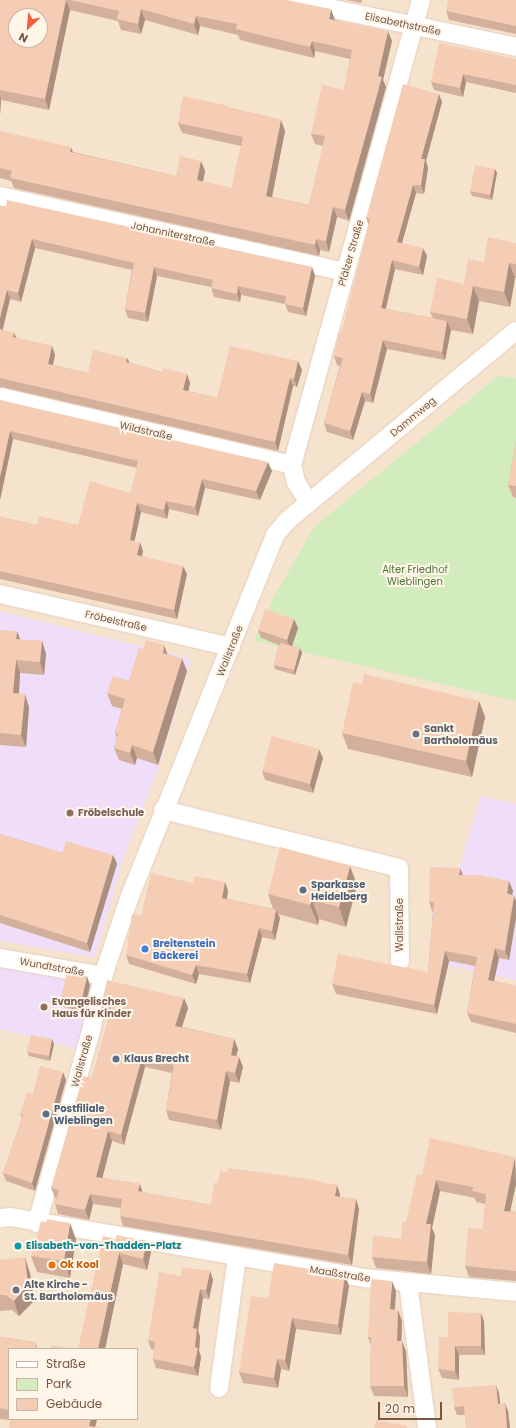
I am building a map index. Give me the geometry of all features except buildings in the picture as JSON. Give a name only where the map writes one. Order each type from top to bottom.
[{"type":"street","name":"Elisabethstraße","points":[[290,0],[516,47]]},
{"type":"street","name":"Pfälzer Straße","points":[[292,465],[421,0]]},
{"type":"street","name":"Johanniterstraße","points":[[0,196],[345,272]]},
{"type":"street","name":"Dammweg","points":[[310,503],[516,331]]},
{"type":"street","name":"Wildstraße","points":[[0,396],[292,465]]},
{"type":"street","points":[[292,465],[296,482],[310,503]]},
{"type":"street","name":"Wallstraße","points":[[37,1223],[91,1031],[103,976],[130,896],[163,810],[231,647],[275,535],[288,520],[310,503]]},
{"type":"street","name":"Fröbelstraße","points":[[0,594],[231,647]]},
{"type":"street","name":"Wallstraße","points":[[163,810],[400,868],[400,961]]},
{"type":"street","name":"Wundtstraße","points":[[0,958],[103,976]]},
{"type":"street","name":"Maaßstraße","points":[[0,1218],[408,1284],[516,1292]]},
{"type":"street","points":[[219,1388],[237,1257]]},
{"type":"street","points":[[408,1284],[427,1428]]},
{"type":"shaded area","points":[[0,0],[516,0],[516,1428],[0,1428]]},
{"type":"shaded area","name":"Fröbelschule","points":[[0,611],[191,659],[159,766],[123,860],[95,957],[0,941]]},
{"type":"shaded area","points":[[481,796],[516,804],[516,980],[430,962],[433,866],[459,869]]},
{"type":"shaded area","name":"Evangelisches Haus für Kinder","points":[[0,966],[94,985],[77,1049],[0,1029]]},
{"type":"green space","name":"Alter Friedhof Wieblingen","points":[[498,376],[516,378],[516,701],[254,641],[274,597],[314,527]]},
{"type":"place","name":"Sankt Bartholomäus","points":[[416,734]]},
{"type":"place","name":"Fröbelschule","points":[[70,813]]},
{"type":"place","name":"Sparkasse Heidelberg","points":[[303,890]]},
{"type":"place","name":"Breitenstein Bäckerei","points":[[145,949]]},
{"type":"place","name":"Evangelisches Haus für Kinder","points":[[44,1007]]},
{"type":"place","name":"Klaus Brecht","points":[[116,1059]]},
{"type":"place","name":"Postfiliale Wieblingen","points":[[46,1114]]},
{"type":"place","name":"Elisabeth-von-Thadden-Platz","points":[[18,1246]]},
{"type":"place","name":"Ok Kool","points":[[52,1265]]},
{"type":"place","name":"Alte Kirche - St. Bartholomäus","points":[[16,1290]]}]
